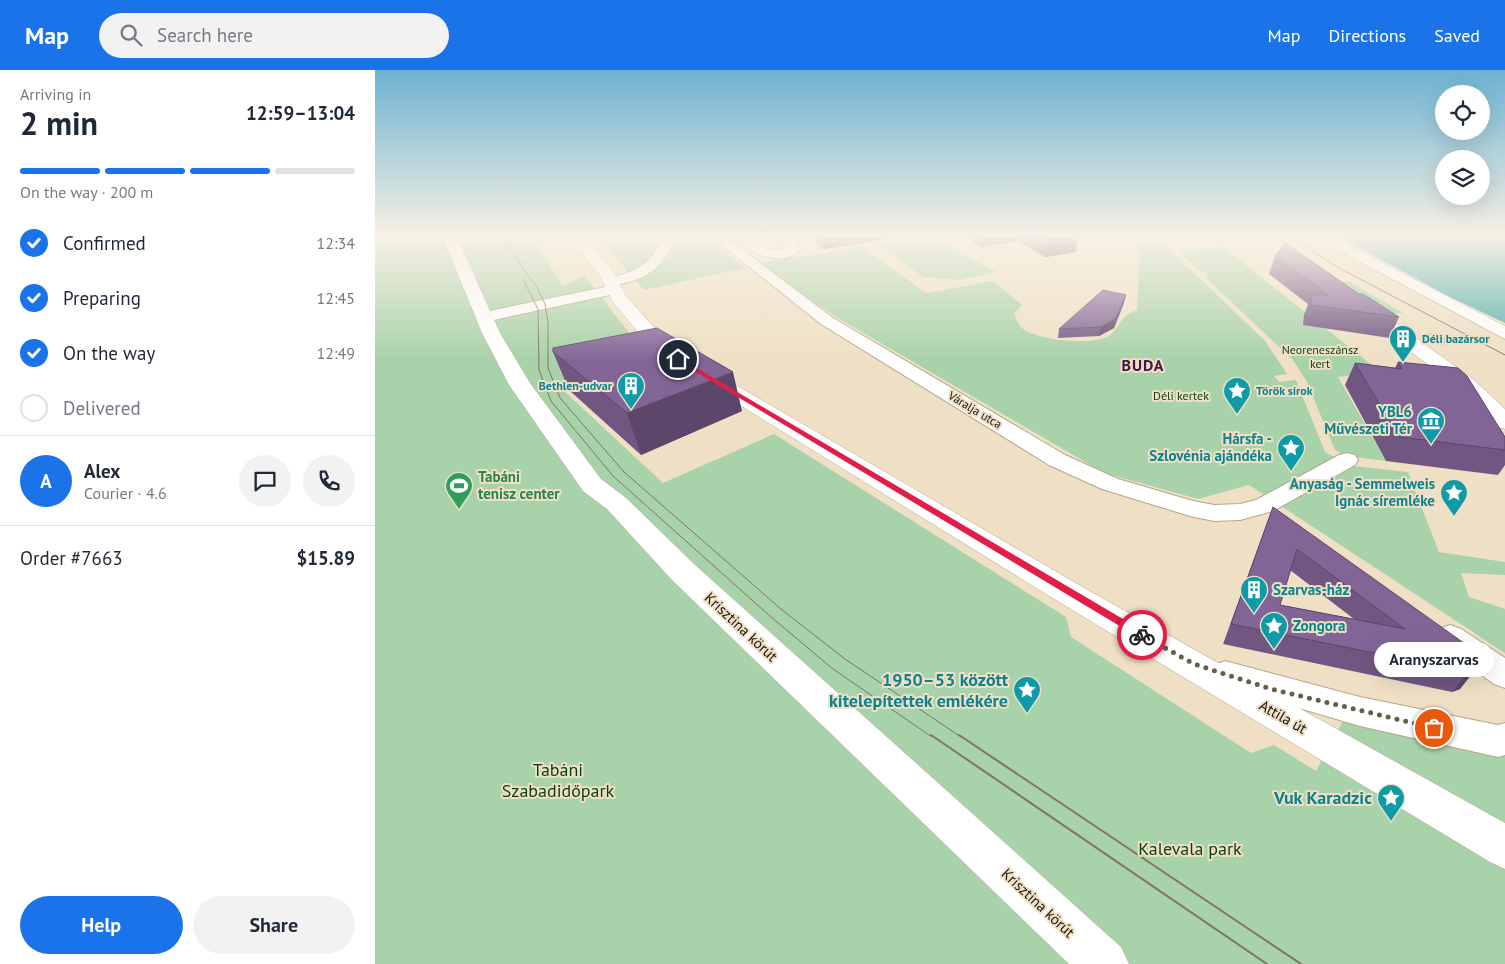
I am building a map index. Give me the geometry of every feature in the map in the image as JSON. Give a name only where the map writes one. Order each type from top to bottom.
[{"type":"main road","name":"Krisztina körút","points":[[467,277],[484,317],[526,396],[592,485],[616,503],[683,572],[1105,964]]},
{"type":"main road","name":"Attila út","points":[[605,277],[653,338],[678,359],[1075,597],[1194,664],[1505,846]]},
{"type":"main road","points":[[1320,277],[1327,282]]},
{"type":"main road","points":[[1397,277],[1505,333]]},
{"type":"main road","points":[[1349,298],[1466,383],[1505,422]]},
{"type":"street","points":[[484,317],[612,286],[634,277]]},
{"type":"street","name":"Váralja utca","points":[[769,277],[827,321],[1065,464],[1111,484],[1190,508],[1227,513],[1251,510],[1264,506],[1347,460]]},
{"type":"street","points":[[1264,506],[1287,522]]},
{"type":"street","points":[[1428,621],[1505,675]]},
{"type":"street","points":[[1194,664],[1303,697],[1501,740]]},
{"type":"green space","points":[[375,277],[557,277],[563,287],[581,277],[585,277],[637,343],[568,385],[564,391],[663,483],[774,434],[1066,617],[1071,637],[1251,753],[1274,745],[1316,771],[1345,717],[1505,747],[1505,964],[375,964]]},
{"type":"green space","points":[[632,277],[705,277],[644,290]]},
{"type":"green space","name":"Déli kertek","points":[[777,277],[903,277],[926,293],[993,281],[1022,305],[1014,314],[1021,327],[1038,336],[1063,340],[1088,341],[1107,337],[1115,331],[1126,316],[1137,310],[1139,277],[1198,277],[1265,341],[1287,374],[1274,376],[1279,382],[1296,380],[1325,452],[1353,466],[1408,472],[1439,552],[1505,562],[1505,575],[1461,573],[1469,597],[1505,609],[1505,653],[1249,485],[1198,499],[1104,473],[836,317]]},
{"type":"green space","points":[[923,277],[975,277],[960,280]]},
{"type":"green space","name":"Neoreneszánsz kert","points":[[1261,277],[1382,373],[1338,377],[1386,461],[1346,456],[1335,450],[1306,380],[1293,360],[1206,278]]},
{"type":"green space","points":[[1338,282],[1350,282],[1403,313],[1380,314]]},
{"type":"green space","points":[[1424,333],[1442,334],[1455,340],[1451,344],[1439,345],[1423,339],[1420,335]]},
{"type":"water","points":[[1413,277],[1505,277],[1505,323]]},
{"type":"building","points":[[1303,277],[1334,277],[1399,317],[1311,305],[1311,295],[1328,295]]},
{"type":"building","points":[[1103,290],[1126,295],[1115,319],[1101,327],[1059,329]]},
{"type":"building","points":[[657,328],[733,372],[627,413],[553,352],[553,348]]},
{"type":"building","points":[[1398,362],[1458,368],[1467,376],[1505,437],[1505,450],[1399,437],[1355,363],[1402,369]]},
{"type":"building","points":[[1273,507],[1475,651],[1479,661],[1476,669],[1468,672],[1231,624]],"holes":[[[1297,549],[1405,629],[1280,605]]]},
{"type":"tram line","points":[[529,277],[545,304],[548,323],[548,368],[560,398],[624,472],[781,609],[845,659],[961,737]]},
{"type":"tram line","points":[[1356,277],[1505,355]]},
{"type":"tram line","points":[[523,279],[538,309],[539,370],[551,401],[613,476],[771,617],[833,669],[932,737]]},
{"type":"tram line","points":[[931,735],[1267,964]]},
{"type":"tram line","points":[[959,735],[1301,964]]},
{"type":"way so far","points":[[1142,635],[1194,664],[1271,689],[1434,728]]},
{"type":"place","name":"Déli bazársor","points":[[1403,363]]},
{"type":"place","name":"Bethlen-udvar","points":[[631,410]]},
{"type":"place","name":"Török sírok","points":[[1237,415]]},
{"type":"place","name":"YBL6 Művészeti Tér","points":[[1431,445]]},
{"type":"place","name":"Hársfa - Szlovénia ajándéka","points":[[1291,472]]},
{"type":"place","name":"Tabáni tenisz center","points":[[459,510]]},
{"type":"place","name":"Anyaság - Semmelweis Ignác síremléke","points":[[1454,517]]},
{"type":"place","name":"Szarvas-ház","points":[[1254,614]]},
{"type":"place","name":"Zongora","points":[[1274,650]]},
{"type":"place","name":"1950–53 között kitelepítettek emlékére","points":[[1027,714]]},
{"type":"place","name":"Aranyszarvas","points":[[1434,728]]},
{"type":"place","name":"Vuk Karadzic","points":[[1391,822]]},
{"type":"district","name":"BUDA","points":[[1143,365]]},
{"type":"route","points":[[678,359],[1075,597],[1142,635]]},
{"type":"park label","name":"Tabáni Szabadidőpark","points":[[558,780]]},
{"type":"park label","name":"Kalevala park","points":[[1190,849]]}]
